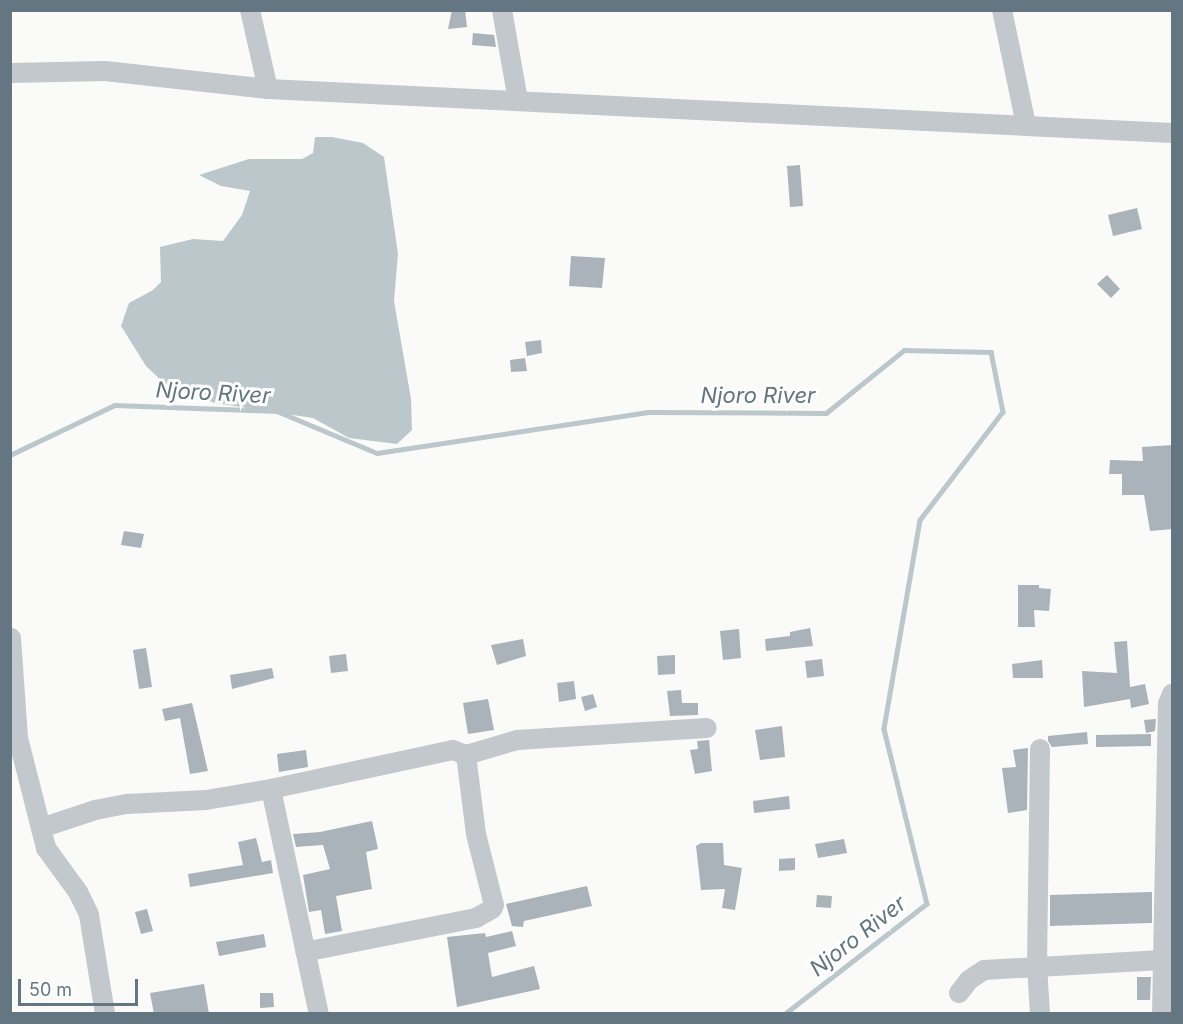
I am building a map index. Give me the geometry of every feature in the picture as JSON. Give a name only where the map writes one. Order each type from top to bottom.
[{"type":"street","points":[[250,10],[268,89]]},
{"type":"street","points":[[502,10],[518,101]]},
{"type":"street","points":[[1002,10],[1026,125]]},
{"type":"street","points":[[10,73],[105,71],[268,89],[1173,133]]},
{"type":"street","points":[[11,638],[18,738],[42,823],[46,848],[78,892],[88,915],[105,1014]]},
{"type":"street","points":[[1162,1014],[1168,704],[1173,694]]},
{"type":"street","points":[[42,823],[47,826],[95,810],[127,804],[206,800],[271,789],[453,750],[466,755],[517,740],[707,728]]},
{"type":"street","points":[[1040,749],[1036,965],[1040,1014]]},
{"type":"street","points":[[305,952],[476,918],[492,909],[494,904],[476,834],[466,755]]},
{"type":"street","points":[[271,789],[319,1014]]},
{"type":"street","points":[[959,993],[969,980],[984,970],[1036,965],[1162,960]]},
{"type":"water","points":[[315,137],[332,137],[363,143],[384,157],[398,254],[394,301],[411,399],[412,430],[397,444],[349,438],[313,418],[215,403],[165,384],[146,366],[121,326],[129,303],[153,290],[161,282],[160,247],[193,239],[223,241],[242,215],[250,191],[221,186],[199,175],[249,159],[302,159],[313,153]]},
{"type":"building","points":[[452,10],[465,10],[467,27],[448,29]]},
{"type":"building","points":[[473,33],[494,35],[496,47],[472,45]]},
{"type":"building","points":[[800,165],[803,206],[790,207],[787,166]]},
{"type":"building","points":[[1137,208],[1142,229],[1113,236],[1108,215]]},
{"type":"building","points":[[571,256],[605,258],[602,288],[569,286]]},
{"type":"building","points":[[1107,275],[1120,289],[1111,298],[1097,284]]},
{"type":"building","points":[[541,340],[542,353],[527,356],[525,342]]},
{"type":"building","points":[[525,358],[527,371],[511,372],[510,360]]},
{"type":"building","points":[[1173,445],[1173,529],[1150,531],[1144,495],[1122,495],[1122,474],[1109,474],[1110,460],[1143,461],[1142,447]]},
{"type":"building","points":[[124,531],[144,534],[141,548],[121,545]]},
{"type":"building","points":[[1018,585],[1039,585],[1039,588],[1051,589],[1049,611],[1034,610],[1035,627],[1018,627]]},
{"type":"building","points":[[810,628],[813,646],[766,651],[765,639],[790,636],[790,632]]},
{"type":"building","points":[[739,629],[741,658],[723,660],[720,631]]},
{"type":"building","points":[[523,639],[526,656],[497,665],[491,645]]},
{"type":"building","points":[[1127,641],[1130,687],[1145,684],[1149,704],[1131,708],[1130,699],[1084,707],[1082,671],[1117,673],[1114,642]]},
{"type":"building","points":[[146,648],[152,687],[139,689],[133,650]]},
{"type":"building","points":[[346,654],[348,671],[331,673],[329,656]]},
{"type":"building","points":[[675,655],[675,674],[658,675],[657,656]]},
{"type":"building","points":[[822,659],[824,676],[807,678],[805,661]]},
{"type":"building","points":[[1042,660],[1043,678],[1013,678],[1012,664]]},
{"type":"building","points":[[272,668],[274,678],[232,689],[230,675]]},
{"type":"building","points":[[574,681],[576,699],[559,702],[557,683]]},
{"type":"building","points":[[681,690],[682,703],[698,703],[698,715],[670,716],[667,691]]},
{"type":"building","points":[[593,694],[597,707],[585,711],[581,697]]},
{"type":"building","points":[[488,699],[494,730],[468,734],[463,703]]},
{"type":"building","points":[[192,703],[208,771],[190,774],[180,718],[165,721],[162,709]]},
{"type":"building","points":[[1156,719],[1155,731],[1146,733],[1144,720]]},
{"type":"building","points":[[782,726],[785,757],[760,760],[755,730]]},
{"type":"building","points":[[1087,732],[1088,744],[1052,747],[1048,741],[1048,736]]},
{"type":"building","points":[[1151,734],[1151,746],[1096,747],[1096,735]]},
{"type":"building","points":[[709,740],[712,771],[695,774],[690,750],[698,749],[697,741]]},
{"type":"building","points":[[1028,748],[1027,810],[1008,813],[1002,768],[1016,767],[1013,750]]},
{"type":"building","points":[[306,750],[308,767],[279,772],[277,754]]},
{"type":"building","points":[[789,796],[790,809],[754,813],[753,801]]},
{"type":"building","points":[[372,821],[378,849],[366,852],[372,889],[336,896],[342,931],[325,934],[321,910],[309,912],[303,875],[330,869],[323,845],[296,847],[293,834],[320,832]]},
{"type":"building","points":[[256,838],[262,862],[271,860],[273,873],[190,887],[188,874],[243,865],[238,842]]},
{"type":"building","points":[[844,839],[847,853],[818,858],[815,844]]},
{"type":"building","points":[[701,843],[723,843],[724,865],[742,868],[735,910],[722,908],[725,889],[701,890],[696,846]]},
{"type":"building","points":[[795,858],[795,870],[779,871],[779,859]]},
{"type":"building","points":[[587,886],[592,906],[524,921],[523,927],[512,926],[506,904]]},
{"type":"building","points":[[1152,892],[1152,923],[1050,926],[1050,895]]},
{"type":"building","points":[[817,895],[832,896],[831,908],[816,907]]},
{"type":"building","points":[[147,909],[153,931],[141,934],[135,912]]},
{"type":"building","points":[[512,931],[516,946],[488,953],[492,977],[534,966],[540,989],[457,1007],[447,937],[485,933],[486,937]]},
{"type":"building","points":[[264,934],[266,947],[219,956],[216,942]]},
{"type":"building","points":[[1137,977],[1151,977],[1150,1000],[1137,1000]]},
{"type":"building","points":[[204,984],[209,1014],[154,1014],[150,993]]},
{"type":"building","points":[[260,993],[273,993],[274,1007],[260,1008]]},
{"type":"waterway","name":"Njoro River","points":[[10,455],[115,405],[277,411],[377,453],[648,412],[826,413],[904,350],[991,352],[1003,412],[920,520],[884,729],[927,904],[785,1014]]}]
